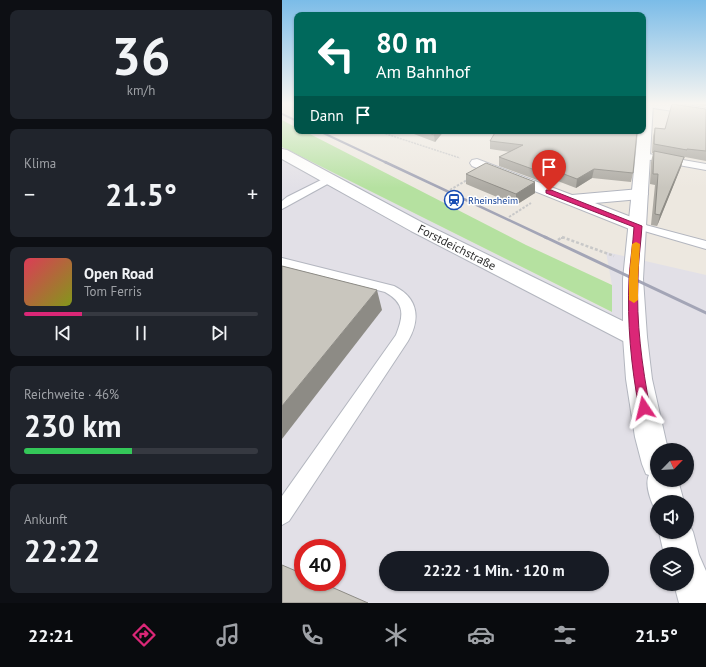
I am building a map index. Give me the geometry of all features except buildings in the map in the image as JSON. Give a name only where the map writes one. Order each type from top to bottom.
[{"type":"street","points":[[645,134],[633,279],[635,337],[639,379],[652,443]]},
{"type":"street","name":"Forstdeichstraße","points":[[282,153],[417,227],[635,337]]},
{"type":"street","points":[[477,163],[638,226]]},
{"type":"street","points":[[570,200],[640,194]]},
{"type":"street","points":[[694,590],[698,603]]},
{"type":"lane","points":[[643,156],[706,167]]},
{"type":"lane","points":[[282,206],[291,199],[329,179]]},
{"type":"lane","points":[[638,226],[706,244]]},
{"type":"lane","points":[[282,262],[389,289],[402,298],[408,310],[410,321],[403,338],[282,514]]},
{"type":"path","points":[[386,134],[477,163]]},
{"type":"path","points":[[450,190],[464,182]]},
{"type":"path","points":[[509,217],[520,210]]},
{"type":"path","points":[[558,240],[562,237],[616,257]]},
{"type":"shaded area","points":[[282,147],[611,312],[612,285],[606,252],[706,275],[706,603],[282,603]]},
{"type":"green space","points":[[282,131],[294,131],[294,134],[310,134],[526,245],[612,285],[612,312],[282,147]]},
{"type":"railway","points":[[325,134],[387,163]]},
{"type":"railway","points":[[385,162],[547,238]]},
{"type":"railway","points":[[545,237],[706,313]]},
{"type":"slow traffic","points":[[634,300],[633,279],[636,244]]},
{"type":"place","name":"Rheinsheim","points":[[454,200]]},
{"type":"route","points":[[549,191],[638,226],[633,279],[635,337],[639,379],[644,408]]}]
